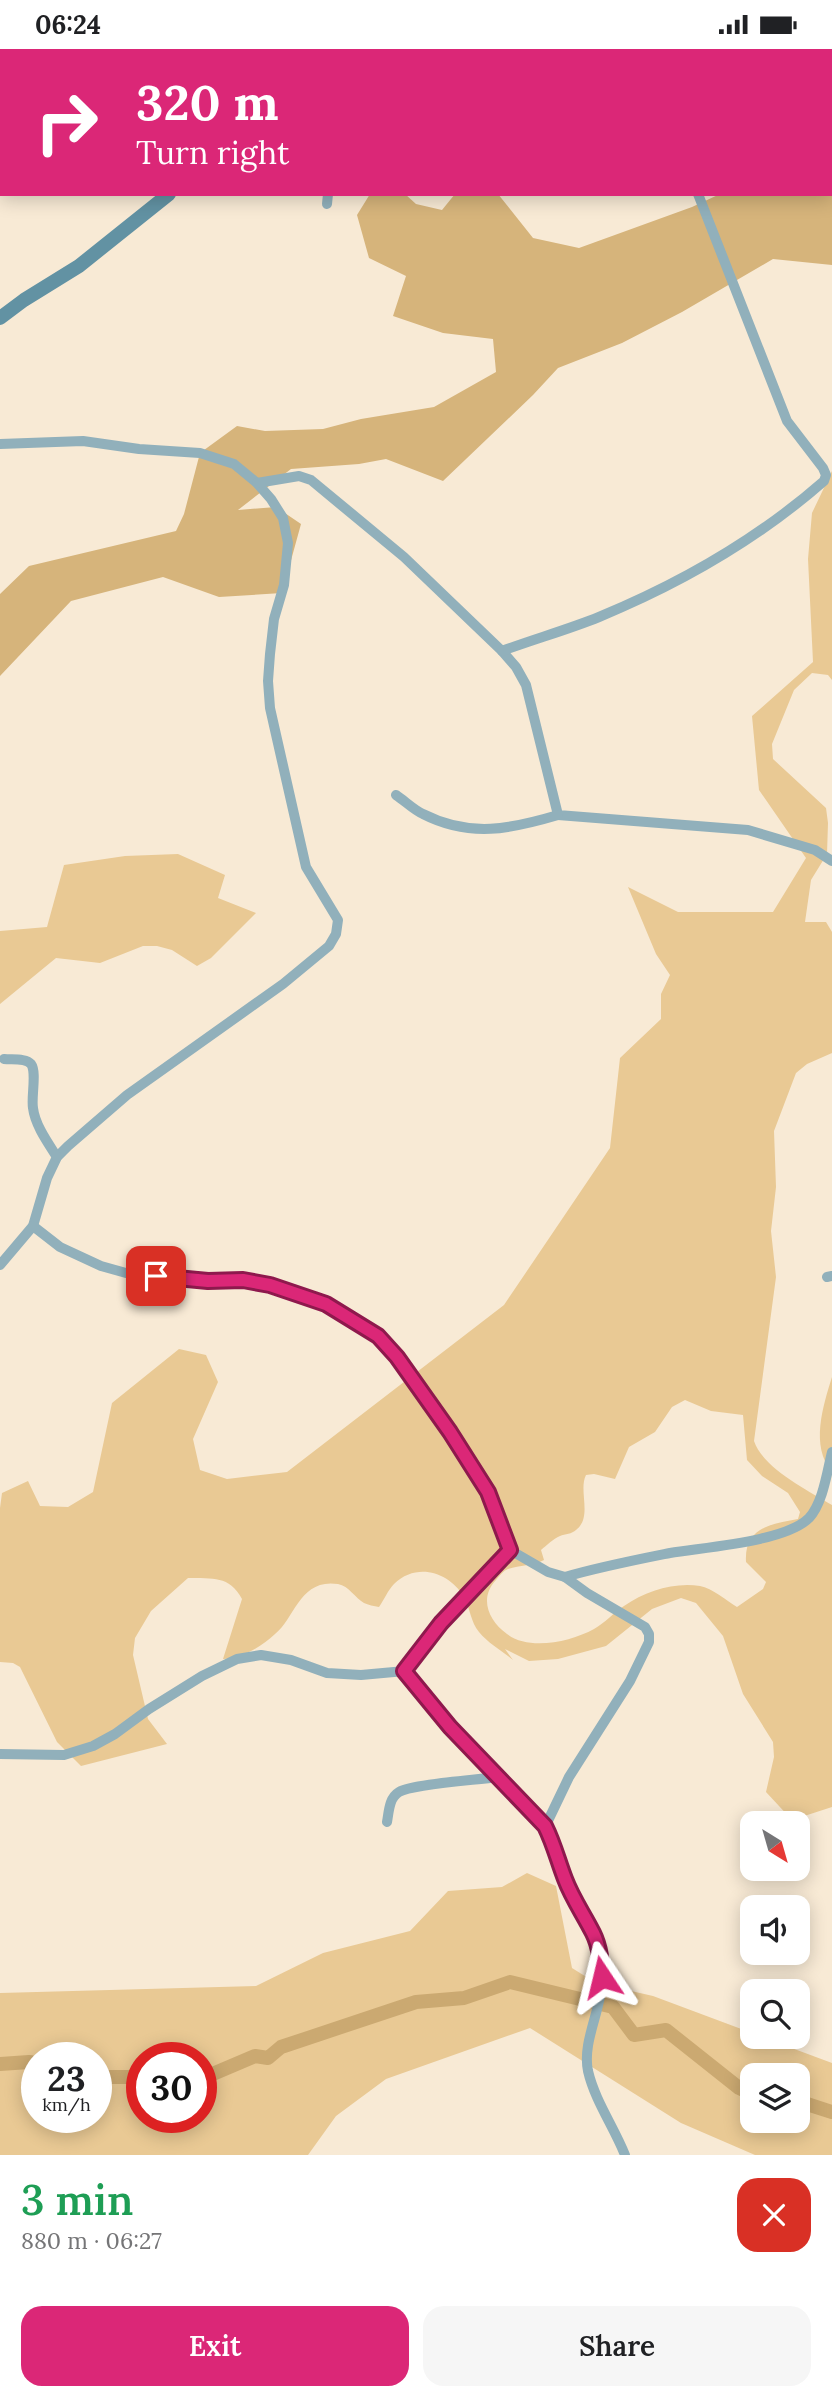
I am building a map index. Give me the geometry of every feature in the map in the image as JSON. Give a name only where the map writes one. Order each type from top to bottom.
[{"type":"street","points":[[0,319],[24,300],[79,266],[166,196]]},
{"type":"street","points":[[502,651],[597,618],[662,588],[743,541],[824,481],[826,475],[823,468],[787,421],[699,196]]},
{"type":"street","points":[[0,444],[83,441],[139,449],[200,453],[234,464],[257,483],[284,518],[288,543],[284,585],[274,619],[270,654],[270,708],[306,867],[338,920],[336,934],[329,946],[127,1095],[57,1157],[47,1178],[33,1226],[0,1265]]},
{"type":"street","points":[[257,483],[299,476],[311,480],[404,557],[502,651],[516,667],[526,685],[558,815]]},
{"type":"street","points":[[396,795],[423,814],[451,824],[486,831],[524,825],[558,815],[748,830],[815,850],[832,861]]},
{"type":"street","points":[[4,1059],[27,1061],[31,1065],[34,1071],[31,1091],[33,1111],[57,1157]]},
{"type":"street","points":[[33,1226],[60,1247],[100,1266],[126,1273],[208,1281],[243,1280],[270,1285],[326,1304],[378,1336],[397,1357],[450,1432],[488,1492],[510,1550],[548,1572],[565,1577],[645,1627],[649,1642],[630,1681],[569,1777],[545,1826]]},
{"type":"street","points":[[565,1577],[612,1565],[790,1531],[811,1515],[832,1452]]},
{"type":"street","points":[[0,1753],[64,1755],[93,1746],[202,1676],[237,1659],[261,1655],[291,1660],[327,1673],[361,1675],[404,1671],[441,1623],[510,1550]]},
{"type":"street","points":[[404,1671],[450,1727],[545,1826],[555,1846],[564,1878],[593,1933],[600,1954],[601,2000],[588,2050],[588,2068],[593,2090],[625,2155]]},
{"type":"street","points":[[387,1822],[391,1801],[398,1792],[415,1787],[497,1777]]},
{"type":"shaded area","points":[[369,196],[407,196],[416,204],[442,210],[453,196],[500,196],[533,238],[579,248],[716,196],[832,196],[832,265],[773,259],[622,343],[558,368],[443,481],[386,459],[359,464],[291,469],[238,510],[276,507],[301,524],[282,593],[219,597],[163,577],[71,601],[0,676],[0,594],[29,566],[176,531],[184,514],[200,453],[237,426],[265,431],[323,429],[361,419],[434,407],[496,372],[493,339],[443,333],[393,316],[406,276],[369,258],[357,215]]},
{"type":"shaded area","points":[[832,471],[832,680],[828,675],[812,673],[794,690],[772,744],[773,759],[826,808],[827,854],[811,880],[805,922],[826,922],[832,932],[832,1053],[807,1064],[796,1073],[774,1131],[776,1187],[771,1231],[776,1277],[754,1441],[766,1460],[776,1469],[832,1505],[832,1807],[810,1814],[810,1811],[784,1811],[766,1792],[774,1757],[773,1742],[743,1694],[723,1636],[696,1603],[681,1598],[652,1609],[606,1646],[558,1659],[529,1661],[505,1649],[513,1660],[479,1632],[458,1588],[441,1576],[422,1572],[403,1577],[394,1584],[379,1607],[364,1603],[342,1585],[325,1584],[315,1587],[269,1639],[244,1655],[223,1659],[242,1599],[226,1582],[188,1578],[151,1611],[135,1638],[133,1655],[148,1719],[167,1744],[81,1766],[57,1742],[20,1667],[13,1663],[0,1662],[2,1493],[28,1481],[40,1506],[68,1507],[93,1492],[112,1403],[179,1349],[206,1355],[218,1382],[193,1439],[200,1470],[227,1479],[287,1472],[504,1305],[610,1148],[620,1058],[661,1019],[661,994],[670,975],[656,954],[628,887],[678,912],[773,912],[806,858],[759,790],[752,716],[813,662],[808,559],[812,513]],"holes":[[[685,1400],[711,1411],[743,1415],[747,1460],[762,1476],[788,1493],[800,1512],[798,1519],[769,1526],[754,1535],[749,1542],[746,1562],[766,1582],[763,1589],[737,1607],[705,1587],[680,1585],[660,1589],[633,1601],[594,1629],[573,1638],[550,1643],[526,1642],[500,1628],[488,1609],[491,1587],[506,1570],[544,1560],[541,1550],[557,1537],[574,1531],[581,1525],[585,1511],[583,1489],[586,1475],[615,1479],[629,1447],[655,1432],[672,1407]]]},
{"type":"shaded area","points":[[178,854],[225,875],[218,898],[256,913],[211,958],[197,966],[172,950],[143,946],[100,963],[56,958],[0,1004],[0,931],[47,927],[64,865],[125,856]]},
{"type":"shaded area","points":[[832,1377],[832,1472],[821,1450],[820,1426]]},
{"type":"shaded area","points":[[527,1873],[556,1886],[572,1968],[596,1983],[653,1996],[740,2029],[740,2049],[794,2049],[832,2063],[832,2155],[755,2155],[681,2123],[530,2028],[386,2079],[336,2116],[308,2155],[0,2155],[0,1993],[256,1986],[323,1953],[410,1931],[448,1891],[502,1887]]},
{"type":"waterway","points":[[217,2072],[255,2056],[268,2058],[281,2047],[416,2002],[464,1998],[510,1982],[613,2007],[634,2035],[666,2030],[740,2088]]},
{"type":"waterway","points":[[0,2064],[21,2063]]},
{"type":"waterway","points":[[112,2077],[126,2077]]},
{"type":"waterway","points":[[810,2105],[832,2112]]},
{"type":"route","points":[[156,1276],[208,1281],[243,1280],[270,1285],[326,1304],[378,1336],[397,1357],[450,1432],[488,1492],[510,1550],[441,1623],[404,1671],[450,1727],[545,1826],[555,1846],[564,1878],[593,1933],[600,1954],[602,1977]]}]
